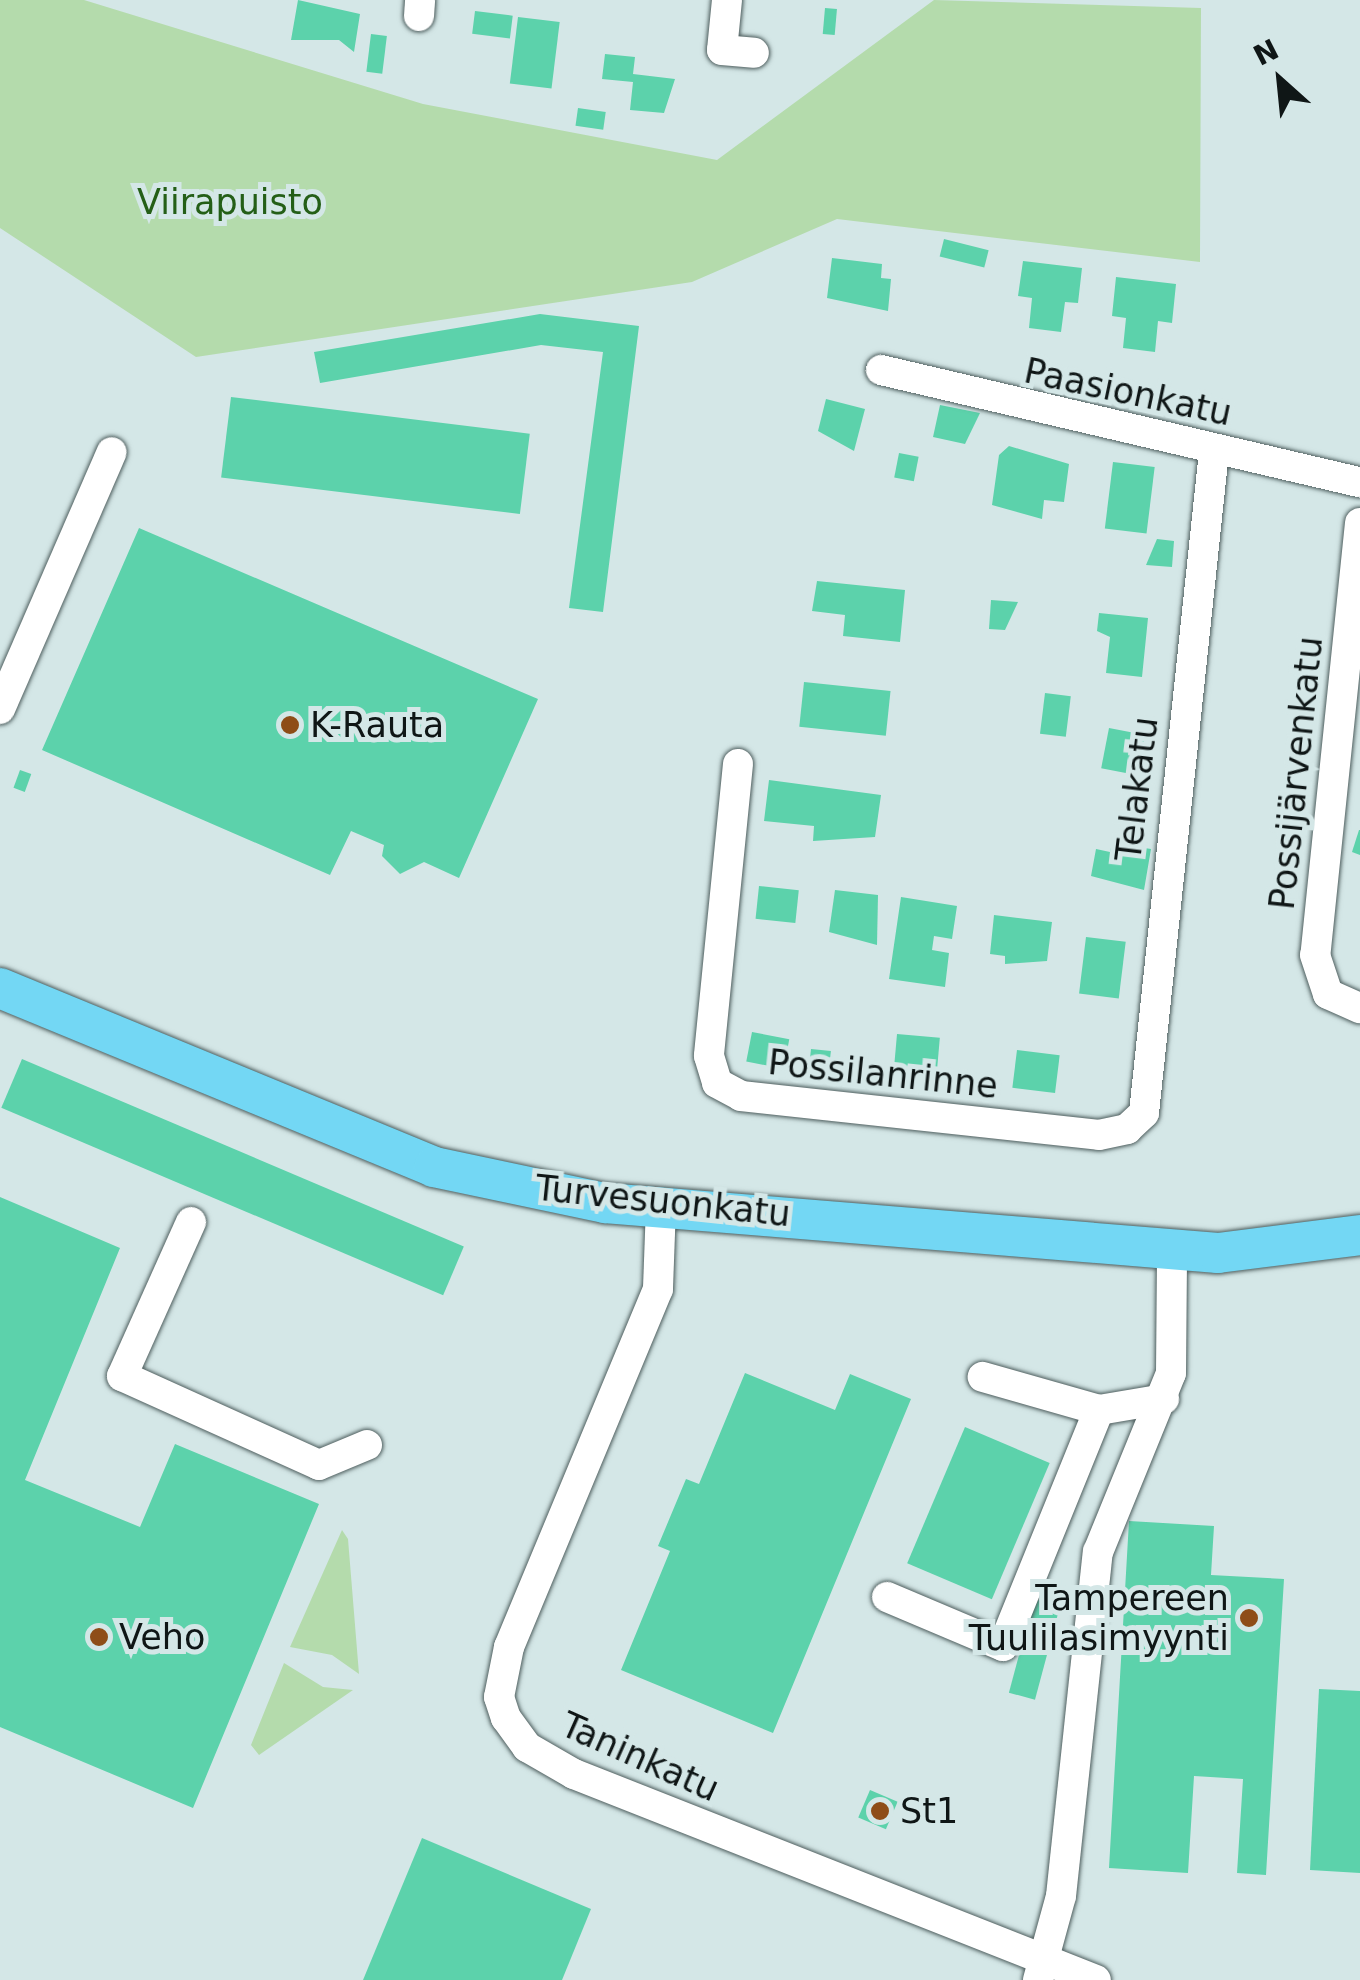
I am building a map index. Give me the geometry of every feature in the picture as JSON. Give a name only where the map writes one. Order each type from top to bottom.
[{"type":"main road","name":"Turvesuonkatu","points":[[0,988],[434,1167],[661,1206],[1172,1250],[1289,1249],[1360,1235]]},
{"type":"street","points":[[727,0],[722,50],[754,53]]},
{"type":"street","name":"Paasionkatu","points":[[881,370],[1214,451],[1360,480]]},
{"type":"street","name":"Telakatu","points":[[1127,1130],[1144,1113],[1214,451]]},
{"type":"street","points":[[0,709],[112,452]]},
{"type":"street","name":"Possijärvenkatu","points":[[1360,522],[1315,956],[1328,994],[1360,1008]]},
{"type":"street","name":"Possilanrinne","points":[[738,764],[709,1056],[717,1083],[778,1100],[1099,1135],[1127,1130]]},
{"type":"street","name":"Taninkatu","points":[[661,1206],[658,1288],[509,1647],[499,1697],[506,1718],[527,1747],[574,1774],[1041,1973],[1096,1980]]},
{"type":"street","points":[[191,1222],[122,1376],[319,1465],[367,1446]]},
{"type":"street","points":[[1041,1973],[1061,1896],[1098,1552],[1164,1399],[1176,1342],[1172,1250]]},
{"type":"street","points":[[982,1377],[1099,1410],[1164,1399]]},
{"type":"street","points":[[887,1597],[1002,1646],[1099,1410]]},
{"type":"green space","name":"Viirapuisto","points":[[0,0],[84,0],[423,104],[717,160],[934,0],[1201,8],[1200,262],[837,219],[692,282],[196,357],[0,228]]},
{"type":"green space","points":[[342,1530],[348,1539],[359,1674],[332,1655],[290,1647]]},
{"type":"green space","points":[[284,1663],[323,1687],[353,1690],[259,1755],[251,1745]]},
{"type":"building","points":[[298,0],[360,14],[354,52],[339,40],[291,40]]},
{"type":"building","points":[[825,8],[837,9],[835,35],[823,34]]},
{"type":"building","points":[[475,11],[513,16],[510,38],[472,34]]},
{"type":"building","points":[[518,17],[560,22],[552,89],[510,84]]},
{"type":"building","points":[[371,34],[387,36],[382,74],[366,72]]},
{"type":"building","points":[[605,54],[635,57],[633,74],[675,79],[664,113],[630,110],[633,82],[602,79]]},
{"type":"building","points":[[578,108],[606,112],[603,130],[575,126]]},
{"type":"building","points":[[944,239],[989,250],[984,268],[940,256]]},
{"type":"building","points":[[832,258],[882,264],[881,278],[891,279],[888,311],[827,298]]},
{"type":"building","points":[[1023,261],[1082,268],[1078,303],[1065,302],[1061,332],[1029,328],[1032,298],[1018,296]]},
{"type":"building","points":[[1116,277],[1176,284],[1172,323],[1158,321],[1155,352],[1123,348],[1126,318],[1112,316]]},
{"type":"building","points":[[540,314],[639,326],[603,612],[569,608],[603,352],[541,345],[320,383],[314,352]]},
{"type":"building","points":[[231,397],[530,434],[520,514],[221,477]]},
{"type":"building","points":[[826,399],[865,409],[854,451],[818,431]]},
{"type":"building","points":[[940,405],[980,413],[965,444],[933,437]]},
{"type":"building","points":[[1009,446],[1069,464],[1064,502],[1044,500],[1042,519],[992,505],[999,455]]},
{"type":"building","points":[[899,453],[919,457],[914,481],[894,478]]},
{"type":"building","points":[[1113,462],[1155,467],[1147,534],[1105,529]]},
{"type":"building","name":"K-Rauta","points":[[139,528],[538,699],[459,878],[424,862],[400,874],[382,856],[384,845],[351,831],[330,875],[42,750]]},
{"type":"building","points":[[1157,539],[1174,541],[1172,567],[1146,565]]},
{"type":"building","points":[[817,581],[905,590],[900,642],[843,636],[845,615],[812,611]]},
{"type":"building","points":[[991,600],[1018,602],[1005,630],[989,629]]},
{"type":"building","points":[[1099,613],[1148,618],[1142,677],[1106,673],[1110,637],[1097,631]]},
{"type":"building","points":[[804,682],[891,691],[886,736],[799,727]]},
{"type":"building","points":[[1045,693],[1071,696],[1066,737],[1040,734]]},
{"type":"building","points":[[1109,728],[1145,735],[1137,775],[1101,768]]},
{"type":"building","points":[[20,770],[31,774],[25,792],[14,788]]},
{"type":"building","points":[[769,780],[881,795],[875,837],[813,841],[814,826],[764,821]]},
{"type":"building","points":[[1360,830],[1360,855],[1352,852]]},
{"type":"building","points":[[1112,843],[1151,849],[1144,890],[1091,876],[1096,849],[1110,852]]},
{"type":"building","points":[[759,886],[799,890],[795,923],[756,919]]},
{"type":"building","points":[[835,890],[878,895],[877,945],[829,932]]},
{"type":"building","points":[[901,897],[957,906],[952,939],[934,936],[932,950],[949,953],[945,987],[889,979]]},
{"type":"building","points":[[994,915],[1052,922],[1047,961],[1005,964],[1005,956],[990,954]]},
{"type":"building","points":[[1086,937],[1126,942],[1119,998],[1079,994]]},
{"type":"building","points":[[752,1032],[789,1039],[784,1069],[746,1061]]},
{"type":"building","points":[[897,1034],[940,1038],[936,1079],[893,1075]]},
{"type":"building","points":[[811,1049],[831,1051],[828,1077],[808,1075]]},
{"type":"building","points":[[1017,1050],[1060,1055],[1055,1093],[1012,1088]]},
{"type":"building","points":[[22,1059],[464,1247],[443,1295],[1,1108]]},
{"type":"building","points":[[0,1197],[120,1248],[25,1480],[140,1527],[175,1444],[319,1504],[193,1808],[0,1727]]},
{"type":"building","points":[[745,1373],[835,1410],[850,1374],[911,1399],[773,1733],[621,1670],[670,1551],[658,1546],[686,1479],[699,1484]]},
{"type":"building","points":[[965,1427],[1050,1463],[992,1599],[907,1563]]},
{"type":"building","points":[[1129,1521],[1214,1526],[1211,1575],[1284,1579],[1266,1875],[1237,1873],[1243,1779],[1194,1776],[1188,1873],[1109,1868]]},
{"type":"building","points":[[1034,1599],[1060,1606],[1035,1700],[1009,1693]]},
{"type":"building","points":[[1319,1689],[1360,1691],[1360,1873],[1310,1870]]},
{"type":"building","points":[[870,1790],[898,1802],[886,1829],[858,1818]]},
{"type":"building","points":[[422,1838],[591,1909],[562,1980],[363,1980]]},
{"type":"place","name":"K-Rauta","points":[[290,725]]},
{"type":"place","name":"Tampereen Tuulilasimyynti","points":[[1249,1618]]},
{"type":"place","name":"Veho","points":[[99,1637]]},
{"type":"place","name":"St1","points":[[880,1811]]}]
